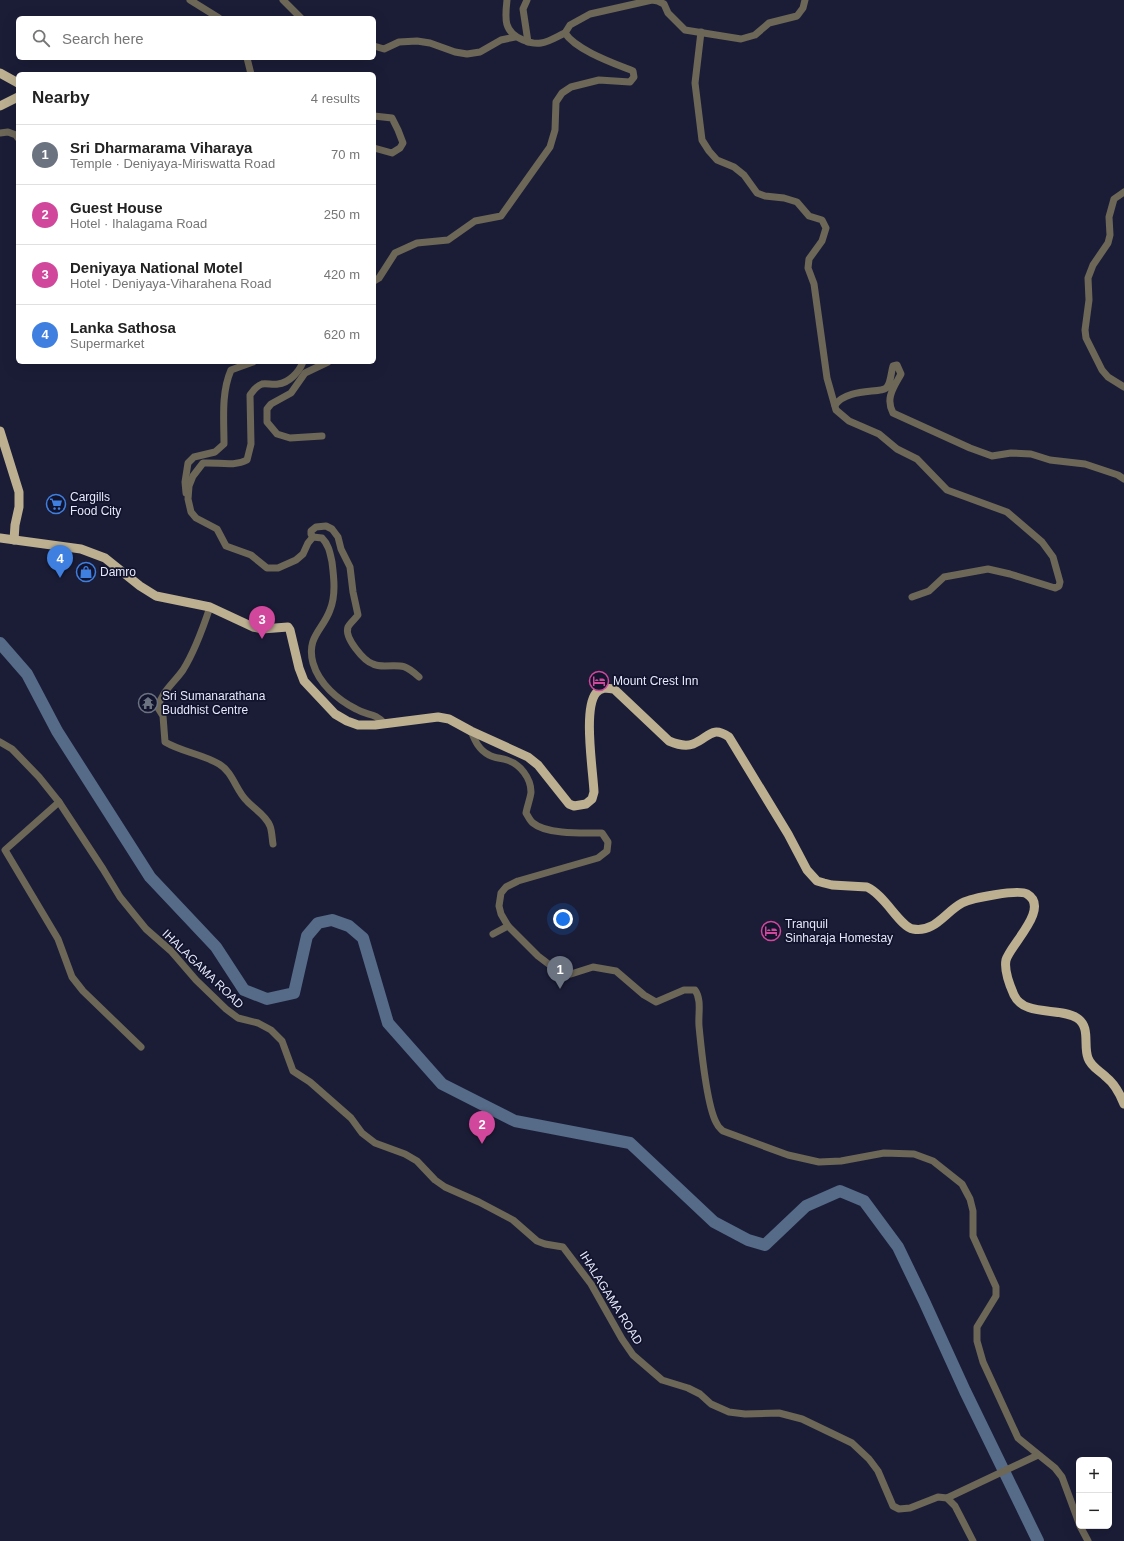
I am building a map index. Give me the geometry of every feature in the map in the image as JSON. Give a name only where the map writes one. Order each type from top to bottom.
[{"type":"main road","points":[[0,73],[16,82]]},
{"type":"main road","points":[[0,106],[16,98]]},
{"type":"main road","points":[[0,431],[19,492],[19,507],[15,525],[14,540]]},
{"type":"main road","points":[[0,538],[93,553],[105,558],[156,596],[210,607],[253,627],[262,629],[288,627],[301,676],[312,691],[336,714],[347,721],[358,725],[385,724],[438,717],[450,719],[471,731],[528,757],[538,765],[569,804],[574,806],[586,804],[592,799],[594,792],[590,729],[592,701],[600,690],[606,688],[614,689],[669,741],[676,744],[693,744],[709,733],[722,732],[729,737],[788,834],[807,870],[817,881],[832,886],[867,887],[872,889],[881,896],[902,922],[912,929],[932,926],[957,906],[966,901],[1010,892],[1020,892],[1030,896],[1033,901],[1034,914],[1011,949],[1006,961],[1006,968],[1014,996],[1025,1006],[1068,1014],[1082,1022],[1086,1030],[1086,1051],[1088,1059],[1093,1067],[1114,1084],[1124,1104]]},
{"type":"street","points":[[190,0],[216,16]]},
{"type":"street","points":[[283,0],[299,16]]},
{"type":"street","points":[[507,0],[505,17],[509,30],[514,37]]},
{"type":"street","points":[[527,0],[523,9],[528,42]]},
{"type":"street","points":[[376,47],[384,49],[399,42],[416,41],[430,43],[455,52],[468,54],[480,52],[501,40],[514,37],[528,42],[541,43],[565,33],[570,25],[590,14],[652,0],[664,4],[668,13],[685,30],[741,39],[754,35],[769,23],[797,16],[803,8],[805,0]]},
{"type":"street","points":[[701,32],[695,83],[702,140],[709,151],[717,160],[734,167],[744,175],[757,193],[797,202],[809,216],[822,220],[826,228],[822,241],[809,259],[808,268],[814,284],[827,378],[836,410],[849,421],[879,434],[897,449],[917,459],[947,490],[1007,512],[1042,542],[1053,557],[1060,582],[1059,586],[1054,588],[1010,574],[988,569],[944,578],[929,591],[912,597]]},
{"type":"street","points":[[376,280],[395,253],[417,243],[448,240],[475,221],[501,216],[550,147],[555,130],[556,102],[562,93],[571,87],[599,80],[630,82],[634,77],[633,70],[604,60],[569,40],[565,33]]},
{"type":"street","points":[[248,60],[250,72]]},
{"type":"street","points":[[376,116],[392,118],[403,143],[400,148],[392,153],[376,149]]},
{"type":"street","points":[[0,133],[8,132],[16,135]]},
{"type":"street","points":[[1124,192],[1114,199],[1109,217],[1110,234],[1108,243],[1093,265],[1088,278],[1089,300],[1084,330],[1086,338],[1102,370],[1108,377],[1124,387]]},
{"type":"street","points":[[248,364],[231,370],[227,379],[224,397],[224,444],[215,452],[194,457],[188,463],[185,482],[191,512],[196,518],[217,529],[226,546],[251,555],[267,568],[278,568],[296,560],[303,554],[308,543],[314,537]]},
{"type":"street","points":[[188,499],[189,486],[193,476],[203,463],[217,462],[231,464],[241,463],[248,460],[251,444],[250,395],[254,389],[262,384],[279,384],[287,381],[299,370],[302,364]]},
{"type":"street","points":[[322,436],[290,438],[277,434],[267,422],[268,409],[271,404],[291,393],[305,373],[324,364]]},
{"type":"street","points":[[835,405],[839,400],[857,392],[884,390],[887,387],[893,366],[897,365],[901,374],[889,402],[889,406],[893,413],[970,448],[992,456],[1011,453],[1031,454],[1050,460],[1085,464],[1118,475],[1124,479]]},
{"type":"street","points":[[314,537],[311,534],[311,531],[316,527],[326,526],[332,529],[338,537],[341,549],[350,567],[352,592],[358,615],[348,628],[348,637],[351,643],[371,664],[377,666],[403,665],[419,677]]},
{"type":"street","points":[[314,537],[322,538],[330,549],[334,580],[334,600],[330,612],[318,630],[312,643],[313,663],[322,682],[333,694],[356,709],[379,717],[385,724]]},
{"type":"street","points":[[210,607],[202,632],[183,669],[160,699],[158,708],[162,716],[165,742],[174,748],[204,756],[221,765],[230,776],[245,800],[261,814],[270,825],[273,844]]},
{"type":"street","points":[[471,731],[476,744],[490,756],[508,760],[524,771],[530,784],[531,794],[527,802],[526,813],[533,823],[547,830],[572,833],[602,833],[608,842],[607,851],[598,858],[518,881],[506,887],[501,893],[499,906],[501,914],[508,926],[538,956],[563,975],[593,967],[607,969],[616,972],[644,995],[656,1002],[684,990],[695,990],[699,996],[699,1025],[708,1094],[714,1118],[717,1125],[723,1131],[788,1155],[819,1162],[841,1161],[884,1153],[914,1154],[933,1161],[962,1184],[970,1199],[973,1211],[973,1236],[996,1287],[996,1296],[977,1327],[977,1341],[983,1362],[1018,1438],[1055,1468],[1062,1477],[1076,1514]]},
{"type":"street","name":"IHALAGAMA ROAD","points":[[0,742],[12,749],[39,777],[59,802],[120,897],[146,929],[171,951],[196,980],[226,1009],[238,1018],[258,1023],[271,1030],[282,1041],[294,1071],[310,1082],[351,1118],[362,1133],[375,1143],[405,1154],[417,1161],[435,1180],[445,1187],[479,1202],[513,1220],[537,1241],[563,1247],[591,1284],[622,1339],[633,1355],[662,1380],[688,1388],[700,1394],[712,1404],[729,1412],[745,1414],[785,1414],[802,1419],[852,1443],[869,1459],[878,1471],[893,1506],[899,1509],[910,1508],[938,1497],[947,1498],[1038,1455]]},
{"type":"street","points":[[59,802],[4,850],[58,939],[72,977],[83,991],[141,1047]]},
{"type":"street","points":[[493,934],[508,926]]},
{"type":"street","points":[[947,1498],[955,1506],[973,1541]]},
{"type":"street","points":[[1082,1529],[1088,1541]]},
{"type":"waterway","points":[[0,643],[27,674],[57,731],[150,877],[216,947],[244,990],[267,999],[294,993],[307,936],[318,923],[332,920],[349,926],[363,938],[388,1023],[442,1084],[515,1121],[630,1143],[714,1222],[748,1240],[765,1245],[806,1206],[840,1191],[864,1201],[898,1247],[965,1391],[1038,1541]]},
{"type":"place","name":"Cargills Food City","points":[[56,504]]},
{"type":"place","name":"Damro","points":[[86,572]]},
{"type":"place","name":"Lanka Sathosa","points":[[60,578]]},
{"type":"place","name":"Deniyaya National Motel","points":[[262,639]]},
{"type":"place","name":"Mount Crest Inn","points":[[599,681]]},
{"type":"place","name":"Sri Sumanarathana Buddhist Centre","points":[[148,703]]},
{"type":"place","name":"Tranquil Sinharaja Homestay","points":[[771,931]]},
{"type":"place","name":"Sri Dharmarama Viharaya","points":[[560,989]]},
{"type":"place","name":"Guest House","points":[[482,1144]]}]
